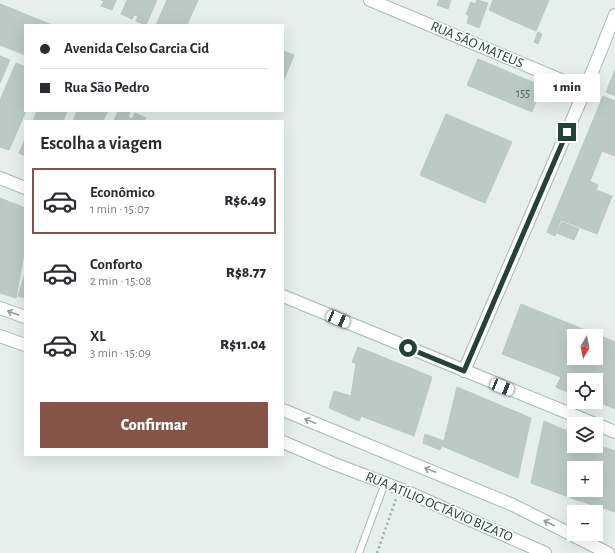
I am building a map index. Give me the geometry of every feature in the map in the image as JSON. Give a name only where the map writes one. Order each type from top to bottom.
[{"type":"street","name":"RUA SÃO MATEUS","points":[[370,0],[585,90]]},
{"type":"street","points":[[464,371],[585,90],[615,15]]},
{"type":"street","points":[[0,178],[24,188]]},
{"type":"street","points":[[284,296],[578,417]]},
{"type":"street","points":[[0,308],[24,317]]},
{"type":"street","points":[[0,336],[24,345]]},
{"type":"street","points":[[284,410],[513,504],[608,553]]},
{"type":"street","points":[[603,427],[615,432]]},
{"type":"street","name":"RUA ATÍLIO OCTÁVIO BIZATO","points":[[284,442],[332,463],[400,489],[545,553]]},
{"type":"lane","points":[[360,553],[384,483]]},
{"type":"path","points":[[376,553],[400,489]]},
{"type":"building","points":[[101,0],[116,0],[112,10],[101,6],[104,1]]},
{"type":"building","points":[[127,0],[157,0],[146,24],[136,21],[138,16],[134,15],[132,19],[121,14]]},
{"type":"building","points":[[167,0],[198,0],[187,24],[156,24]]},
{"type":"building","points":[[439,0],[451,0],[448,9],[437,5]]},
{"type":"building","points":[[477,0],[488,3],[479,28],[467,23],[469,16],[466,14],[471,2],[475,4]]},
{"type":"building","points":[[493,0],[522,0],[513,21],[489,10]]},
{"type":"building","points":[[522,0],[549,0],[536,31],[513,21]]},
{"type":"building","points":[[0,4],[50,24],[24,24],[24,55],[0,45]]},
{"type":"building","points":[[538,32],[542,34],[538,44],[534,42]]},
{"type":"building","points":[[284,51],[294,55],[284,80]]},
{"type":"building","points":[[0,56],[10,60],[0,83]]},
{"type":"building","points":[[478,59],[542,86],[532,112],[467,85]]},
{"type":"building","points":[[16,63],[24,67],[24,112],[26,112],[9,150],[0,147],[0,100]]},
{"type":"building","points":[[615,70],[615,96],[606,92]]},
{"type":"building","points":[[603,96],[615,101],[615,156],[602,151],[590,181],[598,185],[596,190],[612,196],[597,234],[561,220],[555,236],[547,232]]},
{"type":"building","points":[[37,112],[67,112],[63,120],[33,120]]},
{"type":"building","points":[[77,112],[108,112],[104,120],[73,120]]},
{"type":"building","points":[[118,112],[130,112],[128,117],[132,119],[135,113],[146,118],[145,120],[114,120]]},
{"type":"building","points":[[446,114],[512,142],[485,203],[420,175]]},
{"type":"building","points":[[24,141],[24,156],[19,153]]},
{"type":"building","points":[[0,198],[24,208],[24,254],[16,298],[0,293]]},
{"type":"building","points":[[562,222],[579,229],[574,240],[557,233]]},
{"type":"building","points":[[24,276],[24,298],[18,296]]},
{"type":"building","points":[[521,304],[583,329],[567,329],[567,365],[603,365],[603,337],[615,342],[615,409],[603,404],[603,373],[567,373],[567,392],[556,387],[561,377],[502,354]]},
{"type":"building","points":[[358,347],[432,377],[414,436],[361,416],[359,421],[329,408],[334,391],[351,396],[356,364],[352,362]]},
{"type":"building","points":[[457,387],[531,418],[518,478],[442,446],[440,450],[423,443],[425,434],[444,441]]},
{"type":"building","points":[[544,421],[567,431],[567,453],[588,453],[587,461],[567,461],[567,496],[531,483]]},
{"type":"building","points":[[603,447],[615,451],[615,512],[603,508],[603,505],[593,505],[577,500],[578,497],[603,497],[603,461],[587,461],[588,453],[603,453]]},
{"type":"building","points":[[569,497],[578,497],[577,500]]},
{"type":"route","points":[[408,348],[464,371],[567,132]]}]
